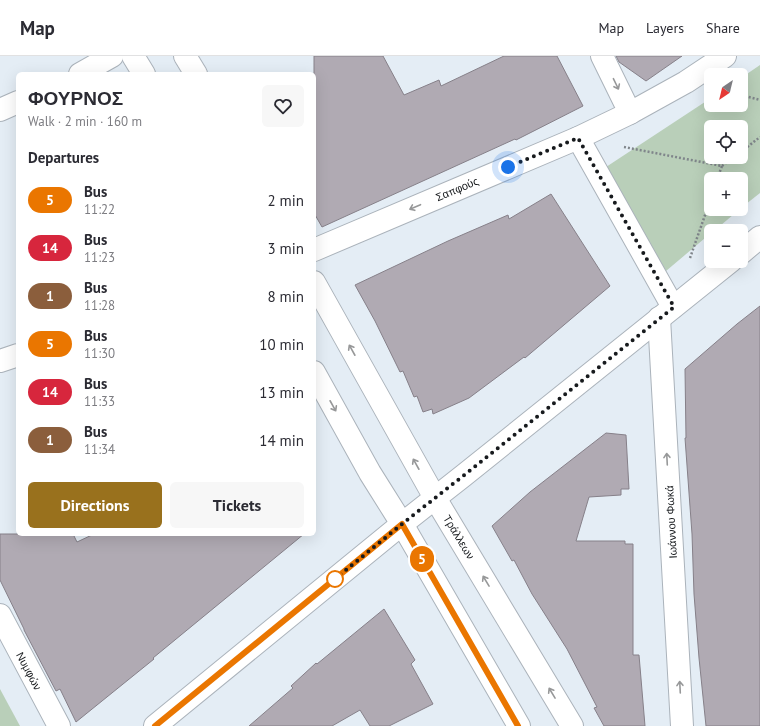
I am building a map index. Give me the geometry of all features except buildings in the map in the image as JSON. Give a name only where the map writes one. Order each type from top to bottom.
[{"type":"street","points":[[84,72],[112,56]]},
{"type":"street","points":[[133,56],[143,72]]},
{"type":"street","points":[[185,56],[195,72]]},
{"type":"street","points":[[602,56],[630,113]]},
{"type":"street","name":"Σαπφούς","points":[[316,249],[578,138],[630,113],[686,82],[725,56]]},
{"type":"street","points":[[0,110],[16,103]]},
{"type":"street","points":[[578,138],[666,313]]},
{"type":"street","points":[[748,247],[760,237]]},
{"type":"street","points":[[156,726],[402,524],[721,268]]},
{"type":"street","name":"Τράλλεων","points":[[316,286],[435,498],[572,726]]},
{"type":"street","name":"Ιωάννου Φωκά","points":[[666,313],[682,726]]},
{"type":"street","points":[[0,361],[16,356]]},
{"type":"street","points":[[316,376],[370,473],[402,524],[518,726]]},
{"type":"street","name":"Νυμφών","points":[[3,628],[59,726]]},
{"type":"path","points":[[748,97],[760,100]]},
{"type":"path","points":[[748,146],[760,137]]},
{"type":"path","points":[[624,146],[722,166]]},
{"type":"path","points":[[720,172],[722,166],[725,164]]},
{"type":"path","points":[[688,263],[705,216]]},
{"type":"green space","points":[[760,65],[760,193],[748,202],[748,172],[704,172],[704,216],[732,216],[722,224],[704,224],[704,239],[666,271],[603,169],[704,103],[704,112],[748,112],[748,73]]},
{"type":"green space","points":[[0,689],[20,726],[0,726]]},
{"type":"bus line","name":"5","points":[[155,726],[402,524],[518,726]]},
{"type":"route","points":[[335,579],[674,307],[578,138],[508,167]]}]
